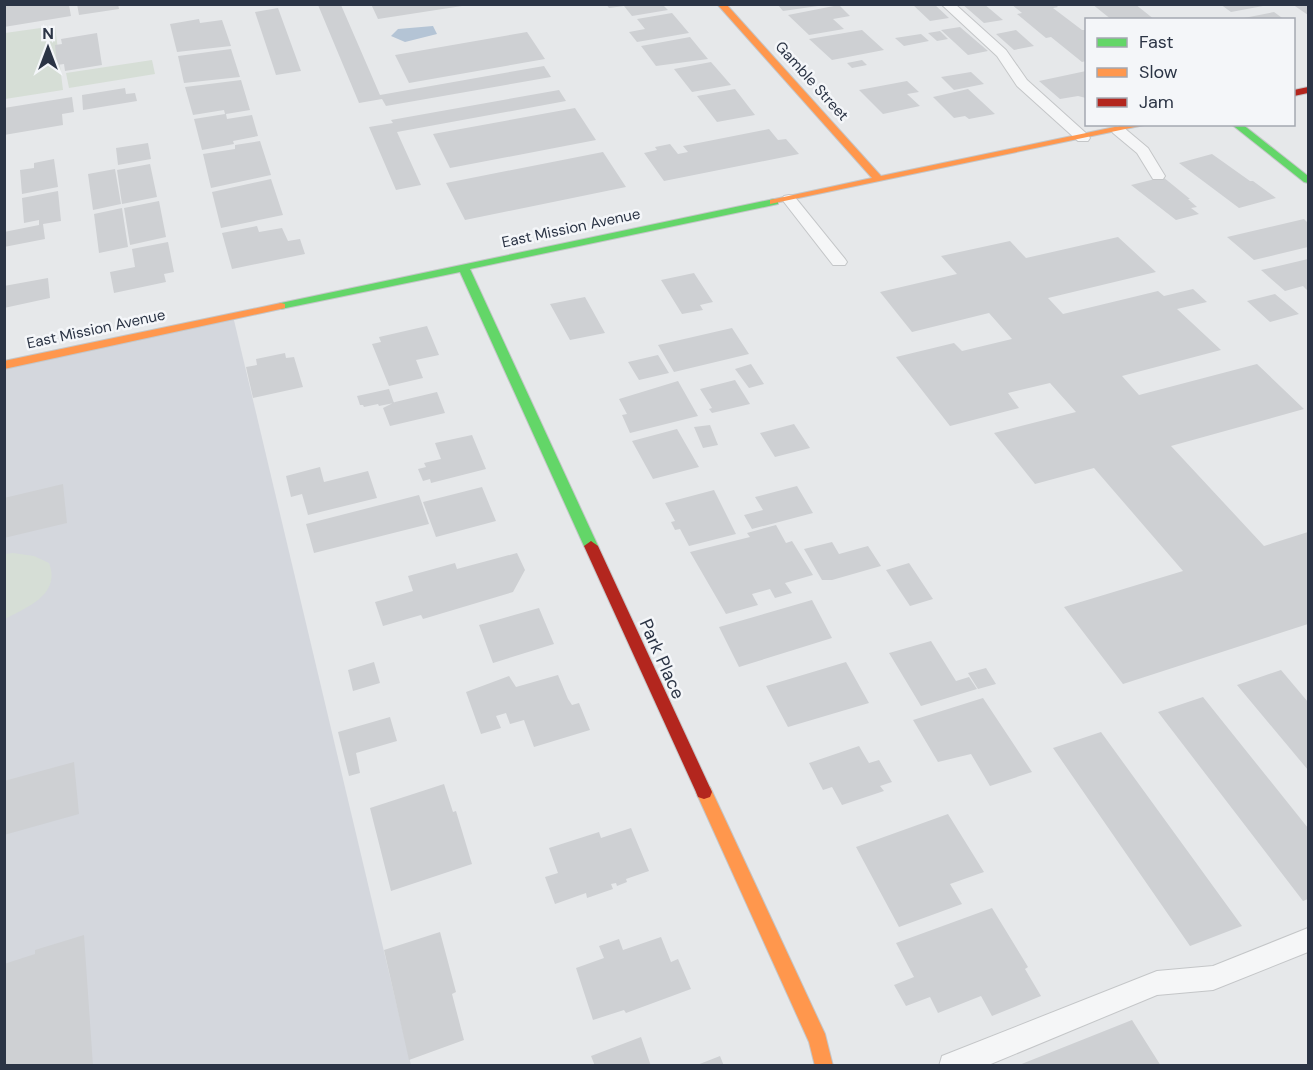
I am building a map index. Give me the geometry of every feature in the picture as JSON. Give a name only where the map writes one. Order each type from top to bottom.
[{"type":"street","name":"Gamble Street","points":[[721,4],[879,180]]},
{"type":"street","name":"East Mission Avenue","points":[[4,365],[1135,126]]},
{"type":"street","points":[[1238,126],[1308,180]]},
{"type":"street","name":"Park Place","points":[[464,268],[818,1041],[824,1065]]},
{"type":"lane","points":[[947,4],[1002,53],[1022,83],[1083,138]]},
{"type":"lane","points":[[1118,130],[1143,151],[1158,176]]},
{"type":"lane","points":[[789,199],[839,262]]},
{"type":"lane","points":[[952,1065],[1157,983],[1213,978],[1308,940]]},
{"type":"shaded area","points":[[55,26],[63,90],[5,99],[5,33]]},
{"type":"shaded area","points":[[152,60],[155,74],[69,88],[66,73]]},
{"type":"shaded area","points":[[233,316],[411,1065],[5,1065],[4,365]]},
{"type":"shaded area","points":[[5,554],[34,556],[49,563],[50,583],[40,598],[5,619]]},
{"type":"water","points":[[433,26],[437,34],[405,42],[391,36],[398,29]]},
{"type":"building","points":[[77,4],[118,4],[119,9],[79,15]]},
{"type":"building","points":[[371,4],[462,4],[462,6],[378,19]]},
{"type":"building","points":[[606,4],[663,5],[668,10],[632,16],[624,6],[609,8]]},
{"type":"building","points":[[777,4],[818,4],[818,6],[783,11]]},
{"type":"building","points":[[912,4],[934,4],[949,18],[930,21]]},
{"type":"building","points":[[962,4],[984,4],[1003,20],[984,23]]},
{"type":"building","points":[[1011,4],[1055,4],[1058,7],[1053,8],[1085,30],[1085,61],[1082,62],[1051,37],[1046,38],[1017,14],[1022,13]]},
{"type":"building","points":[[1092,4],[1135,4],[1152,18],[1110,18]]},
{"type":"building","points":[[1220,4],[1263,4],[1263,6],[1231,12]]},
{"type":"building","points":[[1292,4],[1308,4],[1308,15]]},
{"type":"building","points":[[4,5],[69,5],[71,16],[4,27]]},
{"type":"building","points":[[318,5],[341,5],[380,95],[544,66],[551,77],[386,106],[382,99],[359,103]]},
{"type":"building","points":[[839,5],[850,16],[833,19],[844,29],[809,35],[788,15]]},
{"type":"building","points":[[278,8],[301,71],[276,75],[255,12]]},
{"type":"building","points":[[1274,12],[1282,18],[1244,18]]},
{"type":"building","points":[[672,13],[689,33],[637,42],[629,32],[645,29],[637,19]]},
{"type":"building","points":[[199,19],[200,23],[222,20],[231,46],[177,52],[170,24]]},
{"type":"building","points":[[960,27],[988,51],[968,55],[941,30]]},
{"type":"building","points":[[862,30],[884,50],[832,60],[809,39]]},
{"type":"building","points":[[1016,30],[1034,46],[1014,50],[996,34]]},
{"type":"building","points":[[940,31],[948,39],[937,41],[928,33]]},
{"type":"building","points":[[527,32],[545,59],[409,83],[395,55]]},
{"type":"building","points":[[97,33],[102,65],[65,71],[64,64],[57,65],[55,45],[62,44],[61,39]]},
{"type":"building","points":[[921,34],[929,41],[904,46],[895,38]]},
{"type":"building","points":[[690,37],[708,59],[656,66],[641,46]]},
{"type":"building","points":[[231,49],[240,77],[184,83],[178,56]]},
{"type":"building","points":[[862,60],[867,65],[852,68],[847,63]]},
{"type":"building","points":[[711,62],[731,85],[692,92],[674,69]]},
{"type":"building","points":[[1085,71],[1085,98],[1078,96],[1060,99],[1039,81]]},
{"type":"building","points":[[971,72],[984,84],[954,90],[941,77]]},
{"type":"building","points":[[241,80],[250,110],[226,114],[227,119],[252,115],[258,136],[233,141],[234,144],[202,150],[194,119],[225,114],[224,110],[193,115],[185,87]]},
{"type":"building","points":[[907,81],[919,92],[907,94],[920,106],[883,114],[859,90]]},
{"type":"building","points":[[125,88],[126,94],[135,93],[137,101],[83,110],[82,95]]},
{"type":"building","points":[[735,89],[755,115],[717,122],[697,96]]},
{"type":"building","points":[[968,89],[995,114],[969,119],[965,116],[954,118],[933,97]]},
{"type":"building","points":[[559,90],[566,101],[397,132],[421,185],[396,190],[369,127],[393,123],[391,120]]},
{"type":"building","points":[[72,97],[74,112],[62,114],[63,125],[4,135],[4,108]]},
{"type":"building","points":[[575,108],[596,140],[450,168],[433,134]]},
{"type":"building","points":[[769,129],[778,140],[786,139],[799,154],[664,181],[644,153],[657,150],[655,147],[670,144],[678,154],[688,152],[683,146]]},
{"type":"building","points":[[260,141],[271,175],[211,188],[203,154],[235,149],[235,145]]},
{"type":"building","points":[[148,143],[151,159],[118,165],[116,148]]},
{"type":"building","points":[[603,152],[626,187],[465,220],[446,183]]},
{"type":"building","points":[[1212,154],[1276,198],[1239,208],[1179,163]]},
{"type":"building","points":[[54,159],[58,187],[22,194],[20,170],[34,168],[34,163]]},
{"type":"building","points":[[150,164],[157,197],[122,204],[117,170]]},
{"type":"building","points":[[115,169],[121,204],[93,210],[88,174]]},
{"type":"building","points":[[1163,177],[1190,199],[1188,199],[1197,207],[1191,208],[1199,214],[1176,220],[1131,185]]},
{"type":"building","points":[[271,179],[283,215],[221,228],[212,192]]},
{"type":"building","points":[[58,191],[61,221],[43,224],[45,239],[4,247],[4,232],[39,225],[39,220],[24,223],[22,198]]},
{"type":"building","points":[[159,201],[166,237],[130,245],[124,208]]},
{"type":"building","points":[[122,208],[128,247],[99,253],[94,214]]},
{"type":"building","points":[[1304,219],[1308,223],[1308,247],[1254,260],[1227,237]]},
{"type":"building","points":[[257,226],[259,232],[282,228],[288,241],[300,239],[305,254],[232,269],[222,233]]},
{"type":"building","points":[[1118,237],[1156,272],[1048,298],[1063,314],[1158,291],[1164,296],[1193,289],[1207,302],[1177,309],[1221,350],[1122,376],[1139,395],[1257,364],[1304,409],[1171,446],[1264,546],[1308,532],[1308,624],[1123,684],[1064,607],[1183,571],[1094,468],[1035,484],[994,433],[1076,412],[1050,383],[1008,393],[1019,408],[950,426],[896,357],[954,343],[962,351],[1012,339],[989,313],[912,332],[880,292],[957,274],[941,256],[1010,241],[1026,258]]},
{"type":"building","points":[[168,242],[174,272],[164,274],[166,282],[114,293],[110,272],[135,267],[132,249]]},
{"type":"building","points":[[1308,259],[1308,291],[1303,286],[1285,291],[1261,270]]},
{"type":"building","points":[[694,273],[713,302],[700,305],[703,310],[682,314],[661,280]]},
{"type":"building","points":[[48,278],[50,298],[4,308],[4,286]]},
{"type":"building","points":[[1275,294],[1299,314],[1270,322],[1247,301]]},
{"type":"building","points":[[585,297],[605,333],[570,340],[550,304]]},
{"type":"building","points":[[427,326],[439,355],[416,360],[423,378],[389,386],[372,344],[381,342],[379,337]]},
{"type":"building","points":[[732,328],[749,354],[674,372],[658,345]]},
{"type":"building","points":[[285,353],[286,358],[294,357],[303,387],[253,398],[246,367],[257,365],[256,359]]},
{"type":"building","points":[[658,355],[669,373],[639,380],[628,362]]},
{"type":"building","points":[[751,364],[764,384],[749,388],[735,369]]},
{"type":"building","points":[[735,380],[750,404],[712,413],[709,409],[712,408],[700,389]]},
{"type":"building","points":[[678,381],[698,416],[630,433],[622,415],[627,414],[619,399]]},
{"type":"building","points":[[389,389],[394,403],[364,407],[360,405],[357,396]]},
{"type":"building","points":[[437,392],[445,413],[390,426],[383,408],[395,402]]},
{"type":"building","points":[[794,424],[810,448],[775,457],[760,433]]},
{"type":"building","points":[[710,425],[718,445],[703,448],[694,427]]},
{"type":"building","points":[[677,429],[699,467],[653,479],[632,441]]},
{"type":"building","points":[[472,435],[486,469],[431,483],[430,479],[423,481],[418,469],[426,467],[424,463],[441,459],[435,443]]},
{"type":"building","points":[[320,467],[324,482],[368,471],[377,498],[308,515],[302,494],[291,497],[286,476]]},
{"type":"building","points":[[63,484],[67,523],[4,538],[4,498]]},
{"type":"building","points":[[797,486],[813,513],[752,529],[744,515],[763,510],[755,497]]},
{"type":"building","points":[[482,487],[496,521],[436,537],[423,502]]},
{"type":"building","points":[[714,490],[736,534],[689,546],[680,529],[675,530],[671,522],[675,521],[665,503]]},
{"type":"building","points":[[419,495],[429,524],[314,553],[306,524]]},
{"type":"building","points":[[776,525],[786,543],[792,541],[813,575],[785,583],[792,593],[775,598],[770,589],[752,594],[758,605],[726,614],[690,552],[750,537],[747,533]]},
{"type":"building","points":[[832,542],[839,554],[868,546],[881,566],[832,580],[822,580],[804,549]]},
{"type":"building","points":[[517,553],[525,570],[513,592],[423,619],[421,615],[383,626],[375,602],[413,591],[408,576],[455,563],[457,569]]},
{"type":"building","points":[[909,563],[933,599],[910,606],[886,570]]},
{"type":"building","points":[[812,600],[832,638],[739,667],[719,627]]},
{"type":"building","points":[[539,608],[554,644],[493,663],[479,625]]},
{"type":"building","points":[[931,641],[956,681],[969,677],[977,689],[921,706],[889,653]]},
{"type":"building","points":[[374,662],[380,683],[353,691],[348,670]]},
{"type":"building","points":[[846,662],[869,703],[788,727],[766,686]]},
{"type":"building","points":[[986,668],[996,684],[978,689],[968,673]]},
{"type":"building","points":[[1281,670],[1308,702],[1308,770],[1237,685]]},
{"type":"building","points":[[558,675],[572,705],[579,703],[590,730],[534,747],[524,720],[510,724],[506,713],[496,716],[501,728],[481,734],[466,692],[509,676],[516,687]]},
{"type":"building","points":[[1203,697],[1308,828],[1308,899],[1303,901],[1158,712]]},
{"type":"building","points":[[983,698],[1032,772],[990,786],[971,754],[938,762],[913,720]]},
{"type":"building","points":[[390,717],[397,741],[356,753],[360,773],[349,776],[338,732]]},
{"type":"building","points":[[1101,732],[1242,926],[1190,946],[1053,748]]},
{"type":"building","points":[[859,746],[869,763],[879,760],[892,782],[880,786],[884,791],[842,805],[832,787],[823,790],[809,763]]},
{"type":"building","points":[[74,762],[79,814],[4,835],[4,781]]},
{"type":"building","points":[[444,784],[453,812],[456,811],[472,864],[391,891],[370,808]]},
{"type":"building","points":[[948,814],[984,872],[950,884],[962,904],[899,927],[856,847]]},
{"type":"building","points":[[631,828],[649,871],[626,879],[627,882],[617,886],[616,883],[611,884],[613,889],[587,898],[586,893],[555,904],[545,877],[558,873],[549,848],[599,832],[601,838]]},
{"type":"building","points":[[992,908],[1028,967],[1025,969],[1041,996],[992,1016],[981,996],[938,1013],[930,997],[906,1006],[894,985],[914,977],[896,943]]},
{"type":"building","points":[[440,932],[456,992],[452,994],[464,1040],[409,1060],[384,950]]},
{"type":"building","points":[[84,935],[93,1066],[4,1066],[4,964],[35,954],[35,950]]},
{"type":"building","points":[[661,937],[671,962],[678,959],[691,989],[626,1013],[624,1010],[593,1020],[576,968],[604,958],[599,946],[619,939],[623,950]]},
{"type":"building","points":[[1132,1020],[1161,1066],[1019,1066],[1019,1065]]},
{"type":"building","points":[[641,1037],[651,1066],[595,1066],[591,1056]]},
{"type":"building","points":[[720,1056],[724,1066],[697,1066],[697,1065]]},
{"type":"traffic: fast","points":[[1238,126],[1308,180]]},
{"type":"traffic: fast","points":[[281,306],[774,202]]},
{"type":"traffic: fast","points":[[464,268],[591,546]]},
{"type":"traffic: slow","points":[[721,4],[879,180]]},
{"type":"traffic: slow","points":[[774,202],[1135,126]]},
{"type":"traffic: slow","points":[[4,365],[281,306]]},
{"type":"traffic: slow","points":[[704,792],[818,1041],[824,1066]]},
{"type":"traffic: jam","points":[[1295,93],[1308,90]]},
{"type":"traffic: jam","points":[[591,546],[704,792]]}]
